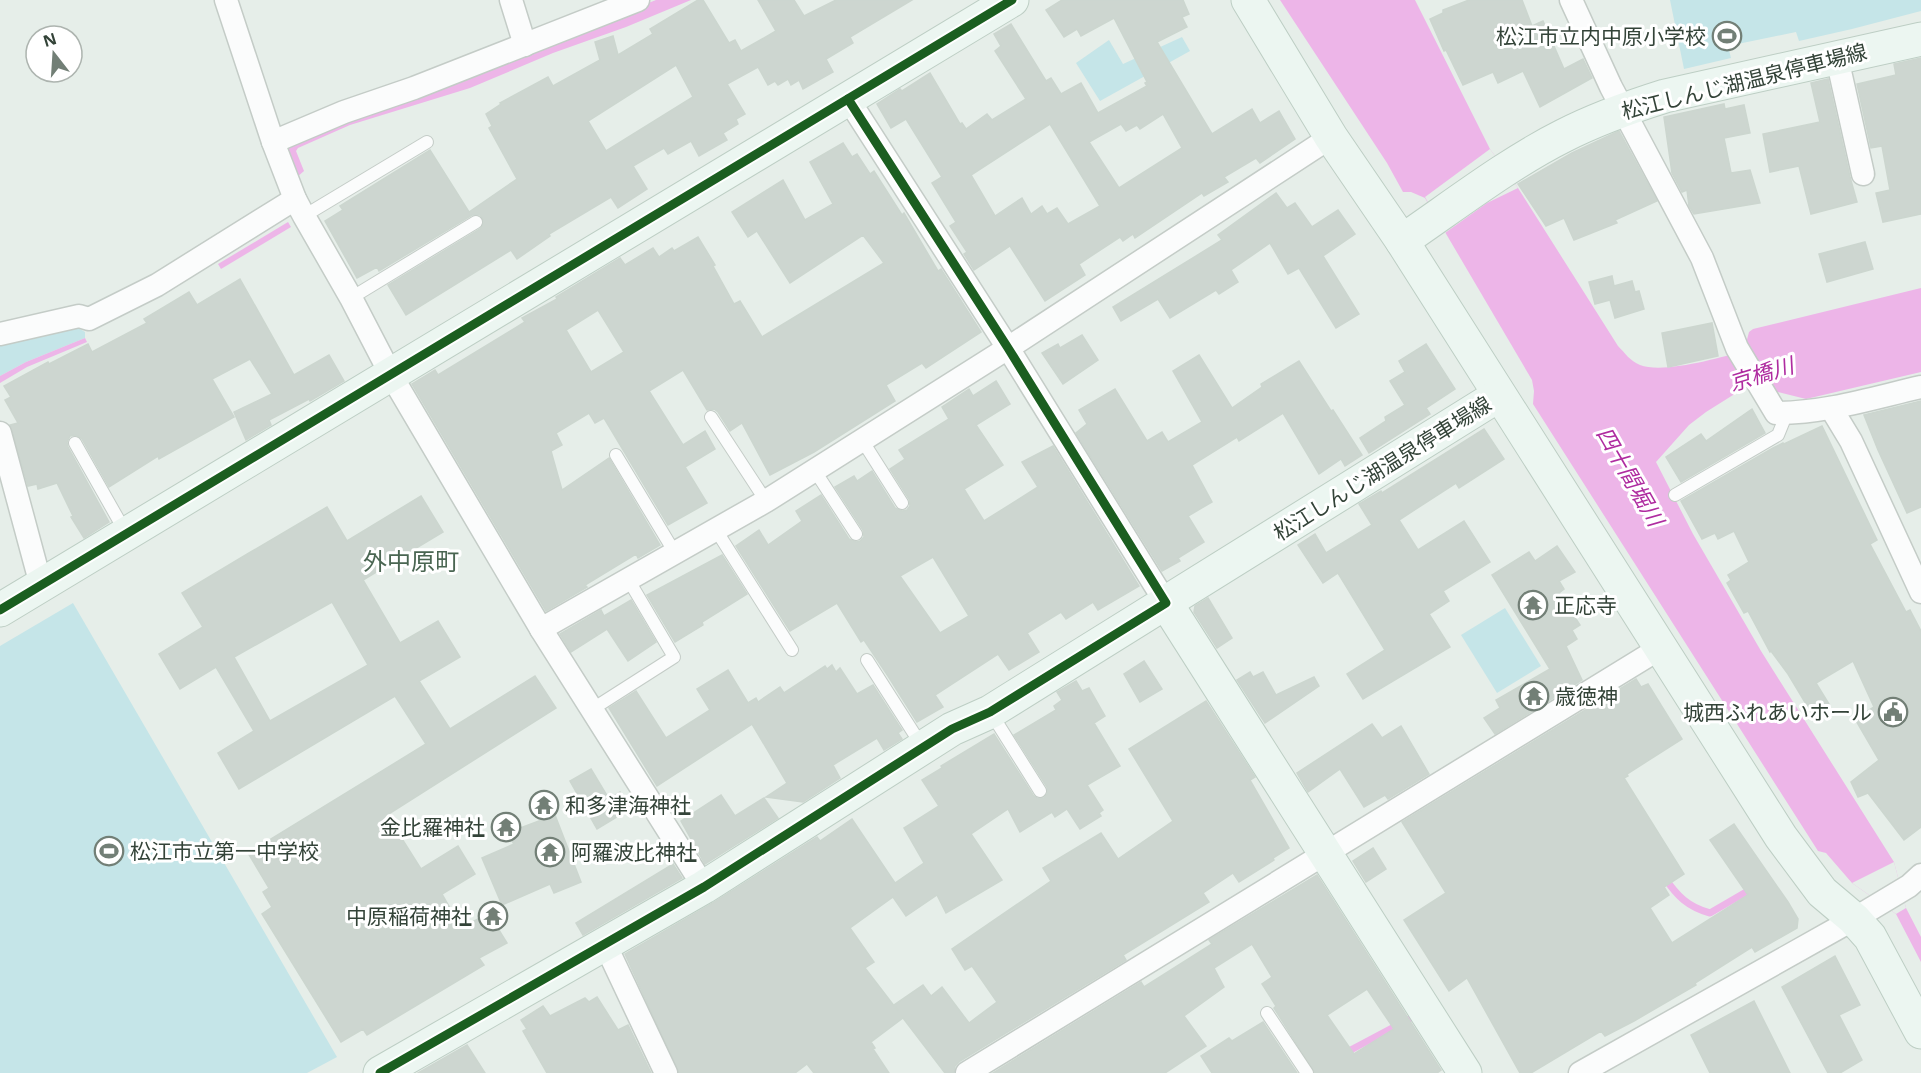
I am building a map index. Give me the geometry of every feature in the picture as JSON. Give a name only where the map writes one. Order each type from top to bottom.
[{"type":"street","points":[[226,0],[273,142],[299,208],[351,298],[391,375],[541,629],[704,887]]},
{"type":"street","points":[[511,0],[525,45]]},
{"type":"street","points":[[273,142],[344,112],[414,88],[638,0]]},
{"type":"street","points":[[0,610],[1012,0]]},
{"type":"street","points":[[1248,0],[1331,137],[1402,242]]},
{"type":"street","points":[[1571,0],[1611,87],[1702,258],[1737,348],[1776,413],[1831,408],[1921,387]]},
{"type":"street","name":"松江しんじ湖温泉停車場線","points":[[380,1073],[704,887],[922,747],[952,729],[990,712],[1499,395],[1402,242],[1506,170],[1561,137],[1624,108],[1665,96],[1921,39]]},
{"type":"street","points":[[1837,58],[1863,174]]},
{"type":"street","points":[[848,99],[1008,348],[1166,603],[1465,1073]]},
{"type":"street","points":[[541,629],[815,471],[1331,137]]},
{"type":"street","points":[[0,334],[79,316],[89,319],[299,208]]},
{"type":"street","points":[[1499,395],[1662,646],[1781,837],[1822,891],[1867,911]]},
{"type":"street","points":[[1831,408],[1851,441],[1920,590]]},
{"type":"street","points":[[0,436],[41,585]]},
{"type":"street","points":[[967,1073],[1662,646]]},
{"type":"street","points":[[1580,1073],[1917,881]]},
{"type":"street","points":[[1867,911],[1870,937],[1921,1032]]},
{"type":"street","points":[[604,944],[666,1073]]},
{"type":"lane","points":[[299,208],[427,142]]},
{"type":"lane","points":[[351,298],[476,222]]},
{"type":"lane","points":[[1675,495],[1778,435],[1787,413]]},
{"type":"lane","points":[[711,417],[766,501]]},
{"type":"lane","points":[[862,440],[902,503]]},
{"type":"lane","points":[[75,443],[127,534]]},
{"type":"lane","points":[[616,455],[675,553]]},
{"type":"lane","points":[[815,471],[856,534]]},
{"type":"lane","points":[[716,530],[792,650]]},
{"type":"lane","points":[[591,710],[674,657],[628,579]]},
{"type":"lane","points":[[867,660],[922,747]]},
{"type":"lane","points":[[990,712],[1040,790]]},
{"type":"lane","points":[[1267,1013],[1307,1073]]},
{"type":"shaded area","name":"松江市立内中原小学校","points":[[1670,0],[1921,0],[1921,11],[1799,41],[1796,32],[1728,46],[1731,58],[1684,69]]},
{"type":"shaded area","points":[[1182,37],[1190,51],[1100,101],[1076,63],[1109,40],[1123,64]]},
{"type":"shaded area","points":[[73,325],[85,332],[85,338],[26,362],[0,376],[0,343]]},
{"type":"shaded area","name":"松江市立第一中学校","points":[[73,603],[337,1057],[307,1073],[0,1073],[0,646]]},
{"type":"shaded area","points":[[1505,608],[1541,666],[1497,693],[1461,635]]},
{"type":"water","points":[[656,0],[691,0],[626,27],[553,53],[470,88],[350,125],[298,148],[296,151],[304,171],[296,178],[287,151],[288,145]]},
{"type":"water","points":[[1280,0],[1415,0],[1490,149],[1518,188],[1618,346],[1630,359],[1640,365],[1662,368],[1706,361],[1744,351],[1749,332],[1753,329],[1921,288],[1921,372],[1806,399],[1749,385],[1689,425],[1656,462],[1693,534],[1761,651],[1894,862],[1906,908],[1921,937],[1921,962],[1896,914],[1852,883],[1826,853],[1818,851],[1533,404],[1532,380],[1425,198],[1411,192],[1403,192],[1387,163]]},
{"type":"water","points":[[288,222],[291,227],[221,269],[218,264]]},
{"type":"water","points":[[85,338],[87,342],[27,367],[0,383],[0,376],[26,362]]},
{"type":"pier","points":[[1490,149],[1518,188],[1487,203],[1445,233],[1425,197]]},
{"type":"pier","points":[[1894,862],[1906,908],[1896,914],[1852,883]]},
{"type":"building","points":[[698,0],[703,0],[729,43],[735,40],[741,51],[776,31],[758,0],[794,0],[804,16],[836,0],[912,0],[850,37],[853,43],[826,59],[833,72],[803,89],[799,80],[791,85],[788,79],[778,85],[775,81],[768,85],[758,67],[727,84],[745,114],[736,119],[738,124],[723,133],[727,140],[699,156],[691,141],[668,154],[664,148],[633,166],[647,189],[618,208],[611,197],[549,234],[550,236],[517,259],[511,250],[406,315],[388,285],[480,229],[484,222],[480,215],[472,215],[379,271],[377,267],[357,278],[325,221],[343,210],[340,206],[430,150],[469,212],[517,179],[489,128],[492,126],[486,114],[500,103],[548,77],[553,86],[600,60],[595,42],[613,36],[618,55],[653,34],[650,29]],"holes":[[[676,65],[693,97],[606,151],[588,121]]]},
{"type":"building","points":[[1062,0],[1183,0],[1189,14],[1182,17],[1187,27],[1157,42],[1212,134],[1252,109],[1260,123],[1279,111],[1295,139],[1260,163],[1256,158],[1224,177],[1228,182],[1204,196],[1202,193],[1135,238],[1133,234],[1123,241],[1120,237],[1079,264],[1085,275],[1045,301],[1010,246],[974,270],[964,254],[967,252],[950,226],[956,222],[932,183],[942,177],[906,119],[891,128],[877,104],[930,73],[960,124],[962,123],[966,129],[987,114],[992,120],[1026,99],[995,51],[1001,46],[994,34],[1011,24],[1046,81],[1051,78],[1061,94],[1081,83],[1098,113],[1147,86],[1114,18],[1081,36],[1077,29],[1064,37],[1046,10]],"holes":[[[1163,114],[1182,148],[1119,188],[1089,142],[1121,124],[1126,131],[1137,125],[1140,129]],[[1050,124],[1100,206],[1068,224],[1057,208],[1047,214],[1042,206],[1031,214],[1022,198],[995,216],[971,175]]]},
{"type":"building","points":[[1469,0],[1522,0],[1532,26],[1543,21],[1564,69],[1583,59],[1592,78],[1540,107],[1523,71],[1498,83],[1493,72],[1463,85],[1430,19],[1443,13],[1443,10]]},
{"type":"building","points":[[1921,58],[1921,214],[1883,222],[1876,193],[1890,190],[1882,146],[1871,148],[1857,84],[1896,75],[1894,64]]},
{"type":"building","points":[[1828,79],[1857,202],[1811,214],[1799,166],[1770,172],[1763,134],[1820,122],[1811,83]]},
{"type":"building","points":[[1724,104],[1725,109],[1744,105],[1750,133],[1724,138],[1731,173],[1750,170],[1760,203],[1694,214],[1689,206],[1687,190],[1682,192],[1672,173],[1664,117]]},
{"type":"building","points":[[1619,131],[1657,201],[1615,220],[1617,223],[1574,240],[1564,218],[1546,226],[1518,184],[1572,153]]},
{"type":"building","points":[[843,143],[852,157],[857,154],[870,174],[874,171],[902,215],[904,213],[938,271],[941,269],[981,332],[926,368],[922,363],[886,385],[895,401],[814,452],[770,475],[742,423],[730,431],[718,412],[714,409],[707,410],[683,370],[649,391],[683,445],[705,431],[715,449],[685,467],[707,503],[668,525],[604,418],[595,423],[589,413],[556,433],[562,445],[551,451],[562,490],[609,458],[660,545],[638,558],[636,554],[546,611],[412,384],[435,370],[438,375],[525,322],[522,318],[557,299],[556,297],[620,258],[625,265],[653,248],[659,257],[672,248],[674,251],[698,237],[734,304],[740,301],[762,337],[884,263],[863,235],[790,283],[757,231],[748,237],[732,212],[783,180],[805,220],[833,204],[810,162]],"holes":[[[598,310],[624,352],[591,372],[566,330]]]},
{"type":"building","points":[[1276,193],[1287,208],[1295,203],[1312,227],[1338,210],[1355,234],[1323,256],[1359,314],[1336,328],[1299,268],[1288,274],[1270,243],[1231,270],[1238,282],[1219,294],[1216,290],[1170,318],[1158,299],[1121,321],[1113,307],[1222,240],[1218,235]]},
{"type":"building","points":[[1865,242],[1873,269],[1827,282],[1819,254]]},
{"type":"building","points":[[1612,276],[1614,286],[1632,281],[1635,292],[1639,291],[1644,309],[1615,318],[1610,300],[1595,304],[1589,282]]},
{"type":"building","points":[[240,279],[294,375],[329,355],[344,381],[310,401],[309,399],[269,420],[271,425],[246,440],[234,412],[272,394],[250,359],[212,379],[234,417],[159,459],[158,456],[109,487],[82,439],[76,435],[70,436],[67,442],[68,447],[109,522],[84,538],[71,517],[73,516],[57,483],[38,489],[37,484],[28,486],[10,425],[18,423],[5,400],[11,397],[4,386],[88,344],[92,352],[147,323],[144,319],[189,292],[197,305]]},
{"type":"building","points":[[1712,323],[1718,356],[1668,367],[1662,333]]},
{"type":"building","points":[[1082,335],[1098,360],[1063,384],[1042,353],[1058,344],[1060,348]]},
{"type":"building","points":[[1426,344],[1455,389],[1426,408],[1430,414],[1369,453],[1360,438],[1386,421],[1385,417],[1405,405],[1390,381],[1405,372],[1399,361]]},
{"type":"building","points":[[1199,355],[1232,408],[1262,387],[1261,384],[1299,361],[1362,455],[1345,466],[1341,459],[1319,474],[1283,413],[1239,441],[1237,437],[1192,465],[1212,502],[1188,516],[1204,542],[1178,558],[1180,561],[1162,571],[1076,433],[1087,424],[1079,410],[1115,389],[1147,441],[1162,432],[1168,442],[1202,422],[1173,371]]},
{"type":"building","points":[[996,381],[1010,404],[976,425],[1003,465],[964,489],[984,521],[1038,487],[1022,462],[1053,446],[1139,586],[1098,610],[1093,602],[1066,619],[1061,612],[1027,633],[1039,652],[1009,670],[998,654],[935,695],[943,707],[917,722],[864,640],[861,642],[837,603],[790,631],[736,546],[759,530],[768,545],[802,521],[796,511],[821,495],[849,539],[860,541],[864,537],[863,530],[835,487],[854,476],[857,481],[872,471],[895,508],[902,511],[907,510],[910,506],[909,499],[890,469],[905,459],[899,450],[949,419],[942,407],[969,389],[973,396]],"holes":[[[933,557],[969,616],[940,633],[900,576]]]},
{"type":"building","points":[[1921,401],[1921,507],[1907,513],[1864,415]]},
{"type":"building","points":[[1752,409],[1765,433],[1681,482],[1666,457],[1701,434],[1706,441]]},
{"type":"building","points":[[1822,426],[1877,540],[1870,544],[1906,612],[1910,610],[1921,631],[1921,827],[1904,840],[1868,793],[1858,797],[1851,782],[1879,760],[1855,719],[1874,707],[1853,661],[1816,683],[1829,704],[1812,714],[1788,674],[1770,652],[1748,611],[1744,613],[1727,583],[1731,580],[1728,575],[1749,562],[1734,531],[1718,539],[1715,533],[1702,539],[1681,501],[1773,448]]},
{"type":"building","points":[[1484,429],[1504,459],[1459,488],[1456,483],[1399,520],[1418,550],[1464,521],[1490,562],[1443,591],[1449,601],[1429,614],[1450,647],[1363,699],[1347,674],[1385,650],[1338,573],[1323,583],[1298,545],[1315,534],[1326,553],[1372,525],[1359,504],[1381,491],[1382,493]]},
{"type":"building","points":[[421,496],[443,532],[363,580],[400,643],[438,621],[460,657],[419,681],[450,729],[535,676],[556,708],[387,815],[421,869],[458,846],[475,874],[442,894],[461,927],[489,914],[507,943],[479,958],[484,965],[367,1035],[363,1029],[341,1042],[262,914],[272,907],[263,892],[269,888],[248,853],[426,744],[395,696],[239,789],[218,753],[254,731],[216,667],[180,689],[159,654],[203,627],[182,593],[327,507],[347,541]],"holes":[[[332,602],[368,665],[270,721],[234,657]]]},
{"type":"building","name":"正応寺","points":[[1557,546],[1575,572],[1559,581],[1564,589],[1559,593],[1580,625],[1572,630],[1577,639],[1566,646],[1582,680],[1495,734],[1484,718],[1500,708],[1496,700],[1550,669],[1492,575],[1529,552],[1535,561]]},
{"type":"building","points":[[722,555],[747,594],[675,642],[647,595]]},
{"type":"building","points":[[1208,598],[1232,638],[1217,648],[1194,612],[1195,606]]},
{"type":"building","points":[[631,600],[656,642],[628,661],[607,629],[571,652],[560,634],[601,610],[604,616]]},
{"type":"building","points":[[1144,661],[1162,689],[1140,702],[1124,674]]},
{"type":"building","points":[[832,665],[836,672],[840,668],[857,694],[873,685],[902,730],[898,733],[902,739],[884,750],[877,738],[833,765],[840,778],[803,802],[766,797],[787,783],[752,724],[657,786],[609,708],[636,691],[666,738],[710,710],[697,689],[728,670],[748,703],[756,698],[758,702],[780,687],[784,693],[825,666],[827,669]]},
{"type":"building","points":[[1250,672],[1253,677],[1263,672],[1276,695],[1314,677],[1319,686],[1265,723],[1237,680]]},
{"type":"building","points":[[1636,679],[1641,687],[1648,684],[1682,739],[1624,778],[1684,874],[1664,887],[1669,895],[1650,908],[1672,943],[1748,895],[1710,840],[1734,824],[1788,902],[1798,919],[1797,928],[1755,952],[1752,947],[1695,983],[1696,985],[1634,1021],[1605,1036],[1601,1031],[1531,1073],[1520,1073],[1467,978],[1449,991],[1404,920],[1446,893],[1402,822]]},
{"type":"building","points":[[1076,681],[1082,691],[1089,688],[1105,716],[1094,723],[1120,766],[1087,785],[1103,810],[1099,813],[1101,816],[1080,829],[1067,809],[1055,817],[1052,812],[1020,832],[1008,809],[971,834],[1002,880],[946,913],[937,895],[906,916],[893,897],[850,928],[874,962],[865,968],[898,1011],[894,1005],[923,985],[931,996],[942,987],[969,1023],[997,1002],[972,966],[965,970],[952,949],[1051,881],[1043,868],[1101,833],[1118,859],[1173,821],[1129,749],[1206,701],[1255,777],[1250,780],[1289,848],[1239,882],[1233,873],[1203,893],[1209,902],[1123,955],[1126,960],[960,1061],[955,1066],[954,1073],[945,1073],[903,1018],[871,1042],[889,1073],[814,1073],[807,1064],[795,1073],[679,1073],[625,954],[713,903],[817,837],[820,841],[852,819],[895,883],[924,863],[904,828],[939,806],[922,780],[994,734],[1033,795],[1037,798],[1044,798],[1047,794],[1047,787],[1014,735],[1056,710],[1054,706],[1062,700],[1057,692]]},
{"type":"building","points":[[1372,724],[1382,738],[1401,726],[1429,774],[1388,799],[1385,795],[1364,807],[1340,769],[1308,792],[1297,773]]},
{"type":"building","points":[[591,769],[609,799],[620,792],[630,809],[597,829],[570,781]]},
{"type":"building","points":[[721,795],[735,816],[764,798],[778,818],[705,864],[681,821]]},
{"type":"building","points":[[555,815],[581,882],[554,893],[550,884],[502,905],[482,858],[514,844],[507,833]]},
{"type":"building","points":[[1373,848],[1386,869],[1366,882],[1353,861]]},
{"type":"building","points":[[673,864],[682,878],[583,935],[576,923]]},
{"type":"building","points":[[1317,875],[1441,1070],[1437,1073],[1315,1073],[1274,1008],[1276,1006],[1262,984],[1272,977],[1252,944],[1214,968],[1224,987],[1184,1016],[1206,1046],[1165,1073],[993,1073],[1141,982],[1144,987],[1212,944],[1209,940]],"holes":[[[1367,989],[1394,1029],[1354,1054],[1327,1015]]]},
{"type":"building","points":[[1835,956],[1860,1005],[1839,1015],[1862,1060],[1840,1073],[1828,1073],[1782,987]]},
{"type":"building","points":[[597,997],[618,1030],[628,1025],[651,1073],[547,1073],[523,1031],[527,1029],[521,1020],[543,1006],[550,1016],[585,998],[589,1002]]},
{"type":"building","points":[[1754,1001],[1790,1073],[1710,1073],[1691,1035]]},
{"type":"building","points":[[1263,1022],[1297,1073],[1212,1073],[1201,1056],[1229,1038],[1232,1041]]},
{"type":"building","points":[[467,1045],[485,1073],[418,1073]]},
{"type":"waterway","points":[[1665,878],[1684,900],[1695,908],[1710,913],[1753,888]]},
{"type":"waterway","points":[[1345,1053],[1413,1017]]},
{"type":"cycle path","points":[[0,610],[1012,0]]},
{"type":"cycle path","points":[[380,1073],[704,887],[952,729],[990,712],[1166,603],[1008,348],[848,99]]},
{"type":"place","name":"松江市立内中原小学校","points":[[1727,36]]},
{"type":"place","name":"正応寺","points":[[1533,605]]},
{"type":"place","name":"歳徳神","points":[[1534,696]]},
{"type":"place","name":"城西ふれあいホール","points":[[1893,712]]},
{"type":"place","name":"和多津海神社","points":[[544,805]]},
{"type":"place","name":"金比羅神社","points":[[506,827]]},
{"type":"place","name":"松江市立第一中学校","points":[[109,851]]},
{"type":"place","name":"阿羅波比神社","points":[[550,852]]},
{"type":"place","name":"中原稲荷神社","points":[[493,916]]},
{"type":"district","name":"外中原町","points":[[411,560]]},
{"type":"water label","name":"京橋川","points":[[1761,373]]},
{"type":"water label","name":"四十間堀川","points":[[1631,476]]}]
